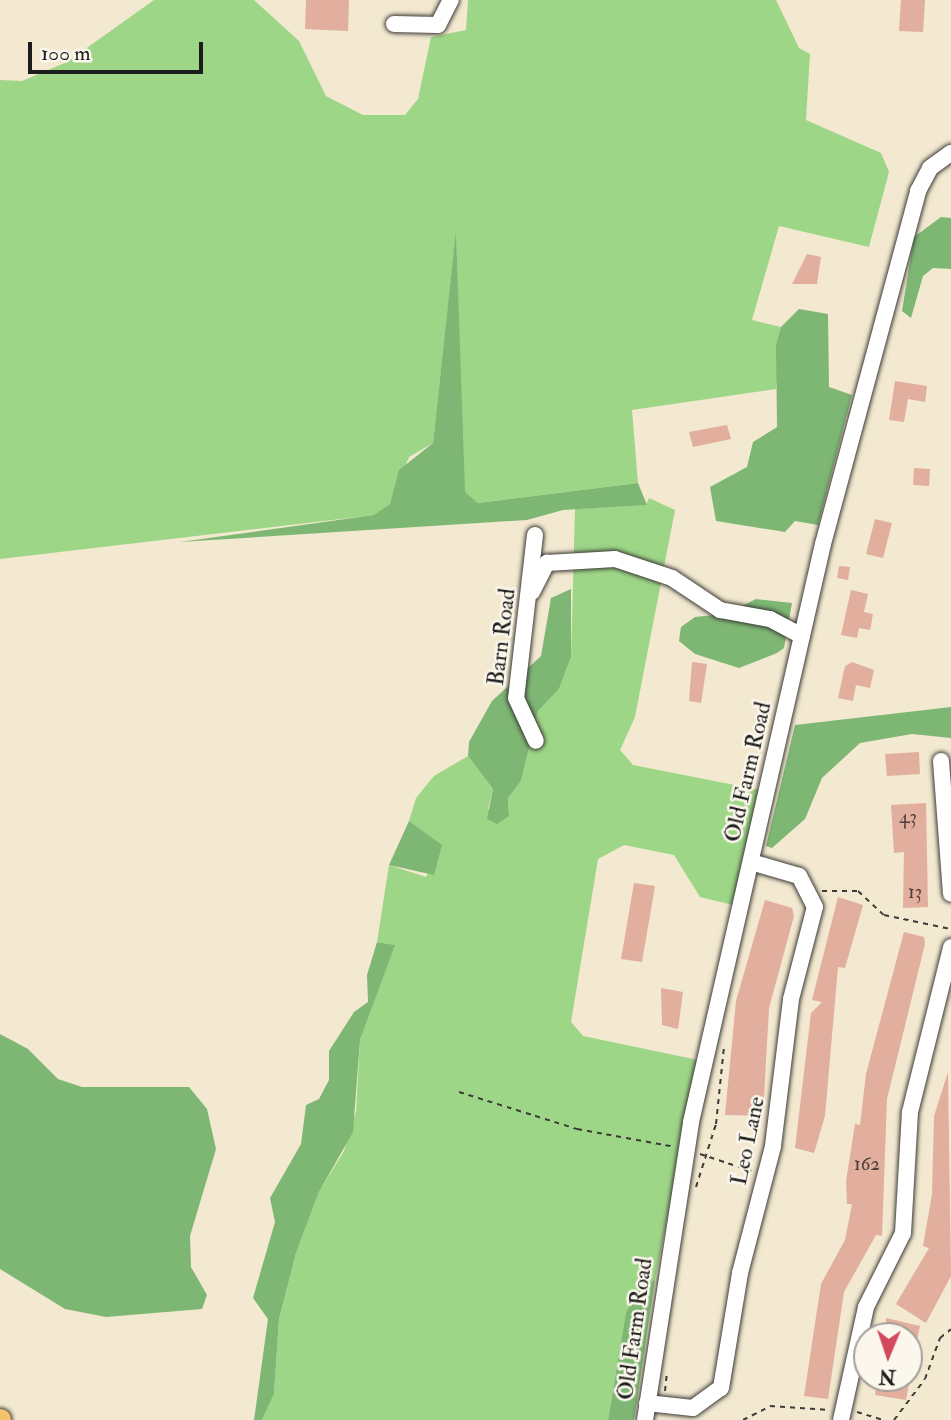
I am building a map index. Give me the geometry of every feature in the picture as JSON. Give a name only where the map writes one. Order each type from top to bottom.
[{"type":"street","points":[[394,24],[438,24],[451,0]]},
{"type":"street","name":"Old Farm Road","points":[[645,1420],[687,1149],[802,636],[914,204],[930,168],[951,153]]},
{"type":"street","name":"Barn Road","points":[[535,535],[532,592],[516,698],[536,741]]},
{"type":"street","points":[[532,592],[547,564],[615,559],[672,578],[720,610],[770,619],[802,636]]},
{"type":"street","points":[[942,761],[951,894]]},
{"type":"street","name":"Leo Lane","points":[[647,1403],[693,1408],[721,1388],[740,1273],[773,1146],[791,999],[815,907],[799,876],[751,862]]},
{"type":"street","points":[[844,1415],[862,1319],[903,1233],[910,1112],[951,947]]},
{"type":"path","points":[[821,891],[858,891],[884,915],[951,929]]},
{"type":"path","points":[[709,1157],[724,1042]]},
{"type":"path","points":[[459,1092],[578,1129],[687,1149],[760,1173]]},
{"type":"path","points":[[894,1420],[925,1380],[940,1338],[951,1329]]},
{"type":"path","points":[[743,1420],[770,1406],[844,1415],[871,1411],[884,1420]]},
{"type":"green space","points":[[154,0],[254,0],[299,41],[326,96],[363,115],[405,115],[418,99],[431,37],[466,30],[468,0],[776,0],[799,48],[810,54],[806,120],[881,153],[889,172],[869,247],[779,226],[752,320],[781,327],[776,389],[632,410],[638,483],[478,503],[464,492],[456,233],[433,443],[409,457],[390,504],[375,515],[0,559],[0,80],[22,81],[67,62]]},
{"type":"green space","points":[[941,217],[951,218],[951,269],[933,268],[923,276],[911,318],[902,311],[914,237]]},
{"type":"green space","points":[[456,230],[465,492],[478,503],[638,483],[647,505],[563,510],[527,520],[180,542],[374,515],[390,504],[399,470],[433,443]]},
{"type":"green space","points":[[799,309],[828,314],[829,387],[852,395],[818,525],[795,521],[785,532],[716,521],[710,487],[747,467],[753,442],[777,427],[776,346],[781,327]]},
{"type":"green space","points":[[649,498],[675,510],[635,717],[620,750],[633,765],[760,790],[733,905],[700,897],[674,855],[624,845],[598,859],[571,1022],[583,1036],[698,1060],[655,1280],[642,1285],[626,1312],[608,1420],[262,1420],[274,1394],[279,1319],[296,1253],[319,1192],[344,1151],[356,1112],[360,1040],[394,945],[377,942],[389,865],[426,877],[441,845],[409,821],[416,798],[434,776],[468,756],[493,789],[488,809],[509,816],[508,798],[521,781],[538,711],[559,689],[571,657],[575,509],[646,505]]},
{"type":"green space","points":[[571,589],[571,657],[559,689],[538,711],[521,781],[508,798],[509,816],[497,824],[487,819],[493,789],[468,756],[469,742],[492,701],[541,656],[551,598]]},
{"type":"green space","points":[[756,599],[792,603],[784,648],[777,653],[739,668],[695,654],[679,641],[681,627],[695,617],[726,614]]},
{"type":"green space","points":[[951,707],[951,738],[912,734],[860,743],[822,778],[805,819],[772,848],[766,846],[795,725]]},
{"type":"green space","points":[[409,821],[442,845],[434,875],[389,865]]},
{"type":"green space","points":[[377,942],[395,945],[360,1040],[353,1132],[319,1192],[296,1253],[279,1319],[274,1394],[262,1420],[254,1420],[268,1319],[253,1298],[275,1222],[270,1198],[301,1144],[306,1105],[319,1099],[329,1080],[329,1051],[354,1012],[368,1002],[367,975]]},
{"type":"green space","points":[[0,1034],[28,1049],[58,1079],[82,1087],[189,1087],[207,1109],[216,1149],[190,1236],[191,1267],[207,1295],[202,1309],[106,1317],[65,1309],[0,1269]]},
{"type":"green space","points":[[655,1280],[634,1420],[608,1420],[626,1312],[642,1285]]},
{"type":"building","points":[[306,0],[349,0],[348,31],[305,29]]},
{"type":"building","points":[[901,0],[925,0],[923,32],[899,31]]},
{"type":"building","points":[[807,254],[821,257],[817,284],[792,284]]},
{"type":"building","points":[[895,381],[927,386],[925,402],[908,399],[904,422],[889,420]]},
{"type":"building","points":[[727,425],[731,439],[693,447],[689,432]]},
{"type":"building","points":[[914,468],[930,469],[929,486],[913,485]]},
{"type":"building","points":[[875,519],[892,523],[883,558],[866,554]]},
{"type":"building","points":[[839,566],[850,567],[848,580],[837,578]]},
{"type":"building","points":[[851,590],[868,594],[864,612],[873,614],[870,630],[859,628],[857,638],[841,635]]},
{"type":"building","points":[[692,662],[707,664],[701,703],[689,701]]},
{"type":"building","points":[[852,662],[874,670],[870,688],[856,685],[853,701],[838,698],[845,666]]},
{"type":"building","points":[[919,752],[920,774],[887,776],[885,754]]},
{"type":"building","points":[[926,803],[928,907],[903,908],[904,852],[894,853],[891,805]]},
{"type":"building","points":[[634,883],[655,886],[642,962],[621,959]]},
{"type":"building","points":[[838,897],[863,905],[845,968],[838,967],[825,1116],[814,1153],[795,1148],[811,1013],[822,1002],[812,1000]]},
{"type":"building","points":[[765,900],[792,908],[794,916],[769,1008],[763,1116],[725,1115],[736,1001]]},
{"type":"building","points":[[904,932],[924,937],[925,944],[887,1099],[882,1236],[876,1235],[844,1292],[828,1399],[804,1396],[821,1284],[845,1240],[852,1204],[847,1204],[846,1181],[855,1124],[860,1125],[866,1074]]},
{"type":"building","points":[[661,988],[683,992],[678,1029],[662,1025]]},
{"type":"building","points":[[948,1072],[951,1276],[926,1323],[896,1304],[929,1248],[923,1246],[932,1194],[934,1116]]},
{"type":"building","points":[[886,1318],[903,1322],[886,1322]]},
{"type":"building","points":[[876,1392],[907,1392],[906,1400],[875,1395]]}]
